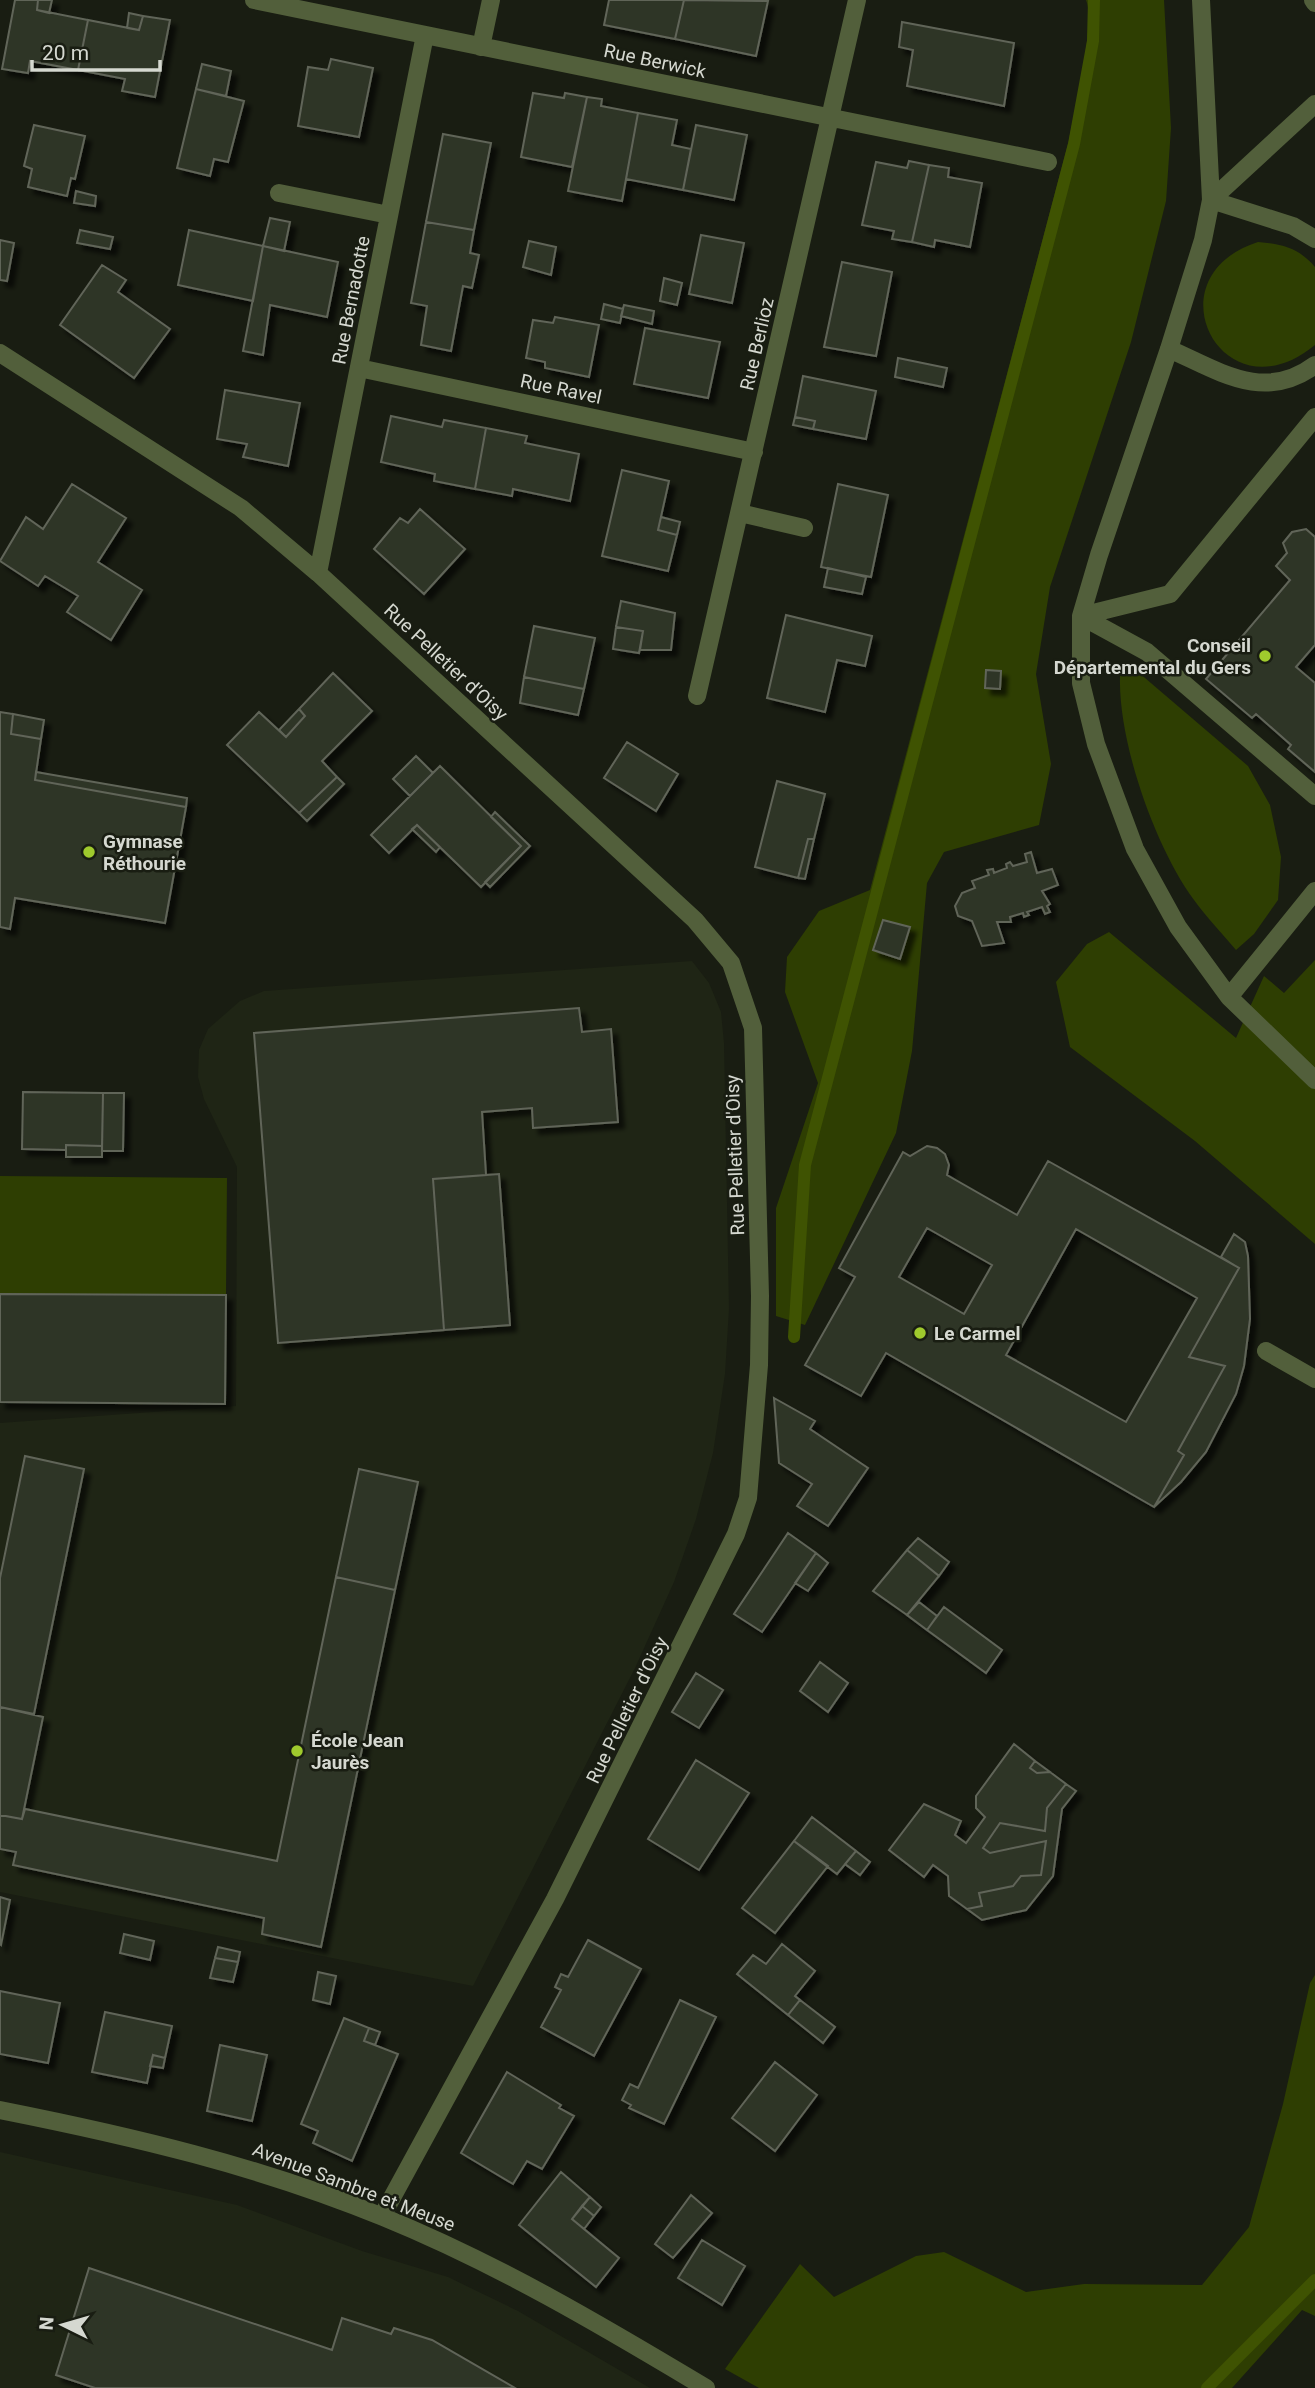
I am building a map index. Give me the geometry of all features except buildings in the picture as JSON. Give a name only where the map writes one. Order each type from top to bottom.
[{"type":"street","name":"Rue Berwick","points":[[254,0],[1048,162]]},
{"type":"street","points":[[481,47],[491,0]]},
{"type":"street","name":"Rue Berlioz","points":[[697,696],[857,0]]},
{"type":"street","points":[[1201,0],[1210,200],[1203,240],[1081,616],[1081,683],[1096,744],[1135,849],[1178,927],[1229,997],[1315,1080]]},
{"type":"street","name":"Rue Bernadotte","points":[[318,573],[425,35]]},
{"type":"street","points":[[1210,200],[1315,104]]},
{"type":"street","points":[[279,193],[389,215]]},
{"type":"street","points":[[1210,200],[1293,226],[1315,239]]},
{"type":"street","points":[[1169,349],[1237,379],[1268,385],[1299,377],[1315,365]]},
{"type":"street","name":"Rue Pelletier d'Oisy","points":[[0,353],[241,508],[318,573],[695,920],[731,963],[753,1028],[760,1296],[759,1364],[748,1498],[736,1534],[567,1877],[382,2216]]},
{"type":"street","name":"Rue Ravel","points":[[359,368],[754,452]]},
{"type":"street","points":[[1081,616],[1170,594],[1315,417]]},
{"type":"street","points":[[740,513],[804,528]]},
{"type":"street","points":[[1081,616],[1147,652],[1315,796]]},
{"type":"street","points":[[1229,997],[1315,891]]},
{"type":"street","points":[[1266,1351],[1315,1378]]},
{"type":"street","name":"Avenue Sambre et Meuse","points":[[0,2110],[126,2135],[225,2162],[382,2216],[524,2283],[706,2388]]},
{"type":"shaded area","name":"École Jean Jaurès","points":[[692,961],[709,983],[721,1012],[724,1043],[729,1309],[725,1374],[713,1453],[696,1519],[674,1582],[635,1668],[473,1986],[0,1892],[0,1423],[236,1406],[237,1167],[204,1099],[198,1077],[199,1050],[208,1029],[240,1001],[264,991]]},
{"type":"shaded area","points":[[0,2152],[237,2205],[362,2251],[448,2277],[518,2311],[650,2388],[0,2388]]},
{"type":"green space","points":[[1086,0],[1164,0],[1171,128],[1166,201],[1131,342],[1050,587],[1036,674],[1051,764],[1039,825],[944,852],[927,883],[912,1051],[896,1133],[805,1325],[776,1316],[776,1208],[818,1083],[785,992],[787,957],[819,911],[870,890],[1069,140],[1086,47]]},
{"type":"green space","points":[[1258,242],[1290,248],[1303,255],[1315,267],[1315,345],[1282,364],[1252,366],[1228,355],[1211,335],[1203,310],[1208,284],[1225,260]]},
{"type":"green space","points":[[1131,666],[1248,766],[1270,805],[1281,857],[1278,900],[1254,934],[1236,950],[1199,906],[1180,878],[1153,823],[1132,762],[1125,731],[1120,676]]},
{"type":"green space","points":[[1109,932],[1236,1038],[1264,976],[1284,993],[1315,960],[1315,1244],[1195,1141],[1070,1047],[1056,982],[1087,944]]},
{"type":"green space","points":[[0,1176],[227,1178],[226,1295],[0,1294]]},
{"type":"green space","points":[[1315,1975],[1315,2316],[1302,2310],[1232,2388],[759,2388],[725,2369],[800,2264],[834,2297],[916,2256],[944,2252],[1026,2292],[1084,2284],[1202,2285],[1249,2227],[1283,2104],[1310,1983]]},
{"type":"waterway","points":[[794,1337],[805,1165],[1074,144],[1093,41],[1094,0]]},
{"type":"waterway","points":[[1207,2388],[1315,2280]]},
{"type":"place","name":"Conseil Départemental du Gers","points":[[1265,656]]},
{"type":"place","name":"Gymnase Réthourie","points":[[89,852]]},
{"type":"place","name":"Le Carmel","points":[[920,1333]]},
{"type":"place","name":"École Jean Jaurès","points":[[297,1751]]}]
